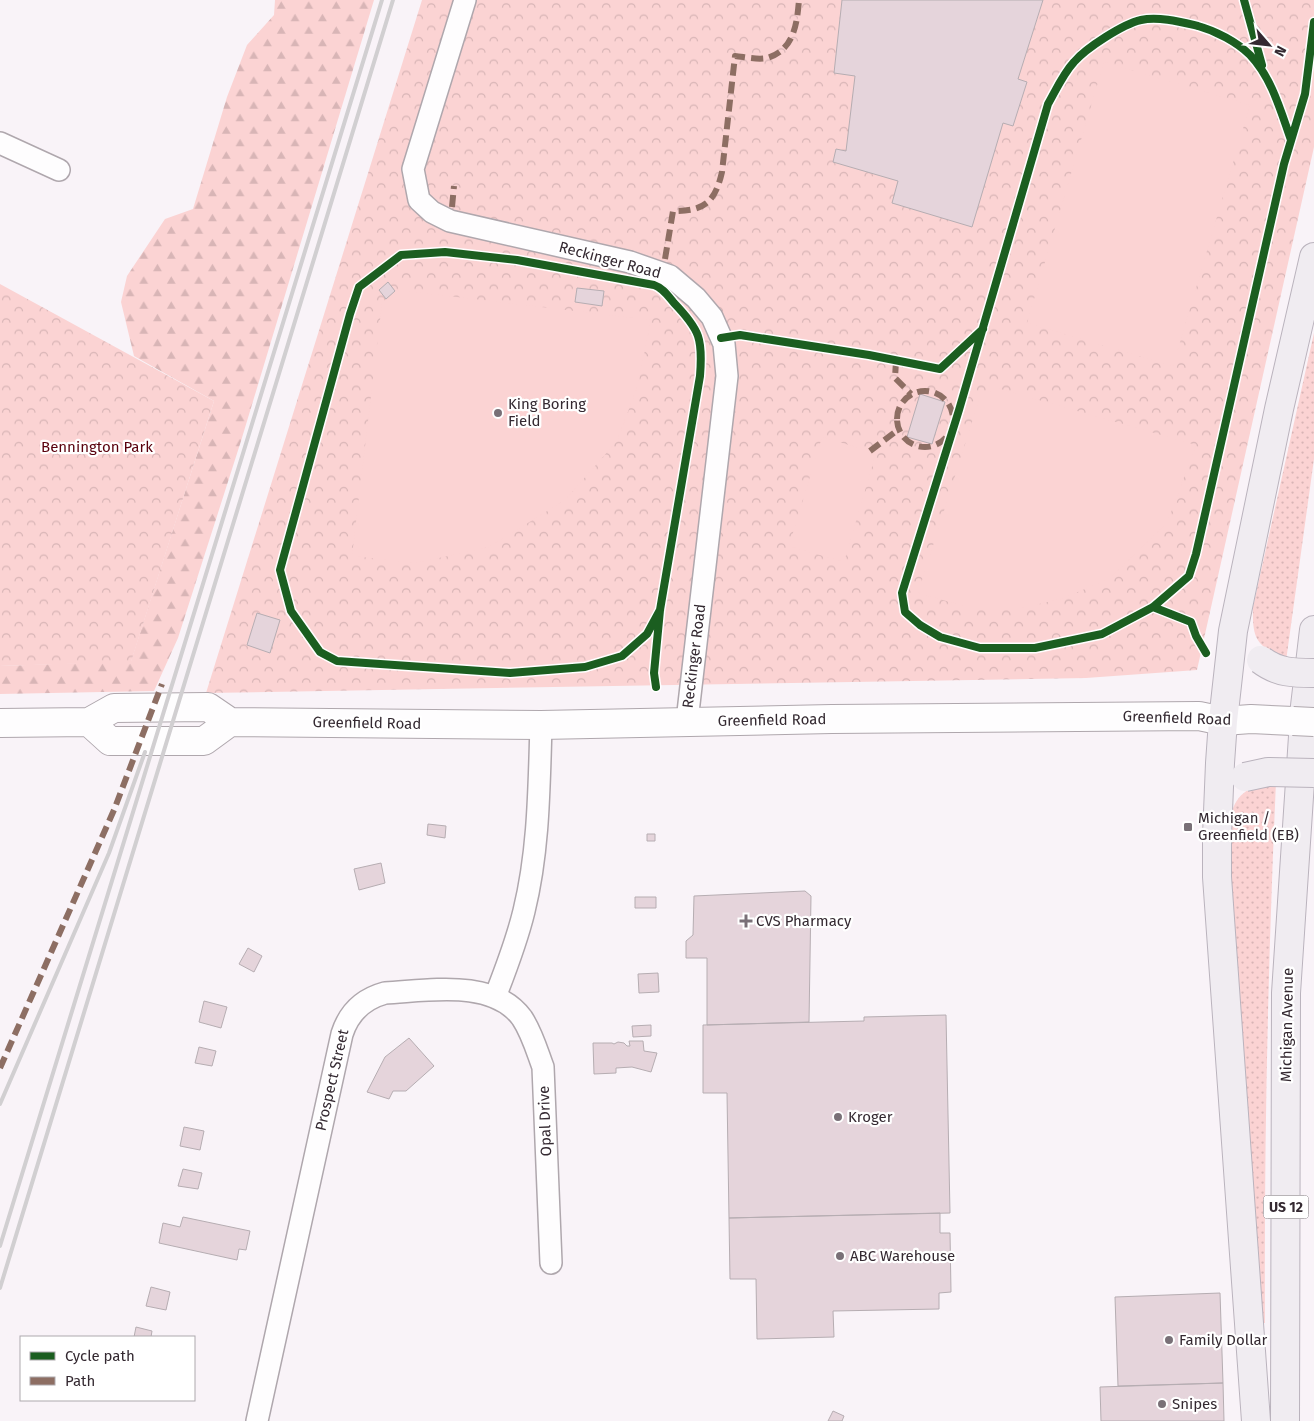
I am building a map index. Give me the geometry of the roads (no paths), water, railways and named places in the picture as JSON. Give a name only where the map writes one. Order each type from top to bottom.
[{"type":"main road","points":[[1256,1421],[1217,877],[1218,792],[1223,720],[1233,631],[1279,409],[1314,257]]},
{"type":"main road","points":[[1237,613],[1248,638],[1261,660],[1275,669],[1284,672],[1314,673]]},
{"type":"main road","name":"Michigan Avenue","points":[[1285,1421],[1286,993],[1305,706],[1314,630]]},
{"type":"main road","name":"Greenfield Road","points":[[0,723],[89,722],[114,708],[199,707],[208,707],[230,722],[541,725],[687,721],[1199,716],[1223,720],[1314,722]]},
{"type":"main road","points":[[1218,792],[1245,777],[1268,772],[1314,773]]},
{"type":"street","name":"Reckinger Road","points":[[465,0],[413,169],[419,200],[432,212],[450,221],[630,262],[670,276],[696,298],[712,317],[724,344],[727,376],[687,721]]},
{"type":"street","points":[[0,143],[59,170]]},
{"type":"street","points":[[495,997],[515,943],[529,888],[538,821],[541,725]]},
{"type":"street","name":"Prospect Street","points":[[257,1421],[346,1021],[354,1010],[364,1002],[385,993],[463,989],[495,997]]},
{"type":"street","name":"Opal Drive","points":[[495,997],[521,1017],[533,1039],[543,1067],[551,1263]]},
{"type":"railway","points":[[0,1246],[382,0]]},
{"type":"railway","points":[[0,1288],[393,0]]},
{"type":"railway","points":[[0,1104],[109,853],[145,752]]},
{"type":"place","name":"King Boring Field","points":[[498,413]]},
{"type":"place","name":"Michigan / Greenfield (EB)","points":[[1188,827]]},
{"type":"place","name":"CVS Pharmacy","points":[[746,921]]},
{"type":"place","name":"Kroger","points":[[838,1117]]},
{"type":"place","name":"ABC Warehouse","points":[[840,1256]]},
{"type":"place","name":"Family Dollar","points":[[1169,1340]]},
{"type":"place","name":"Snipes","points":[[1162,1404]]},
{"type":"park label","name":"Bennington Park","points":[[97,447]]}]
